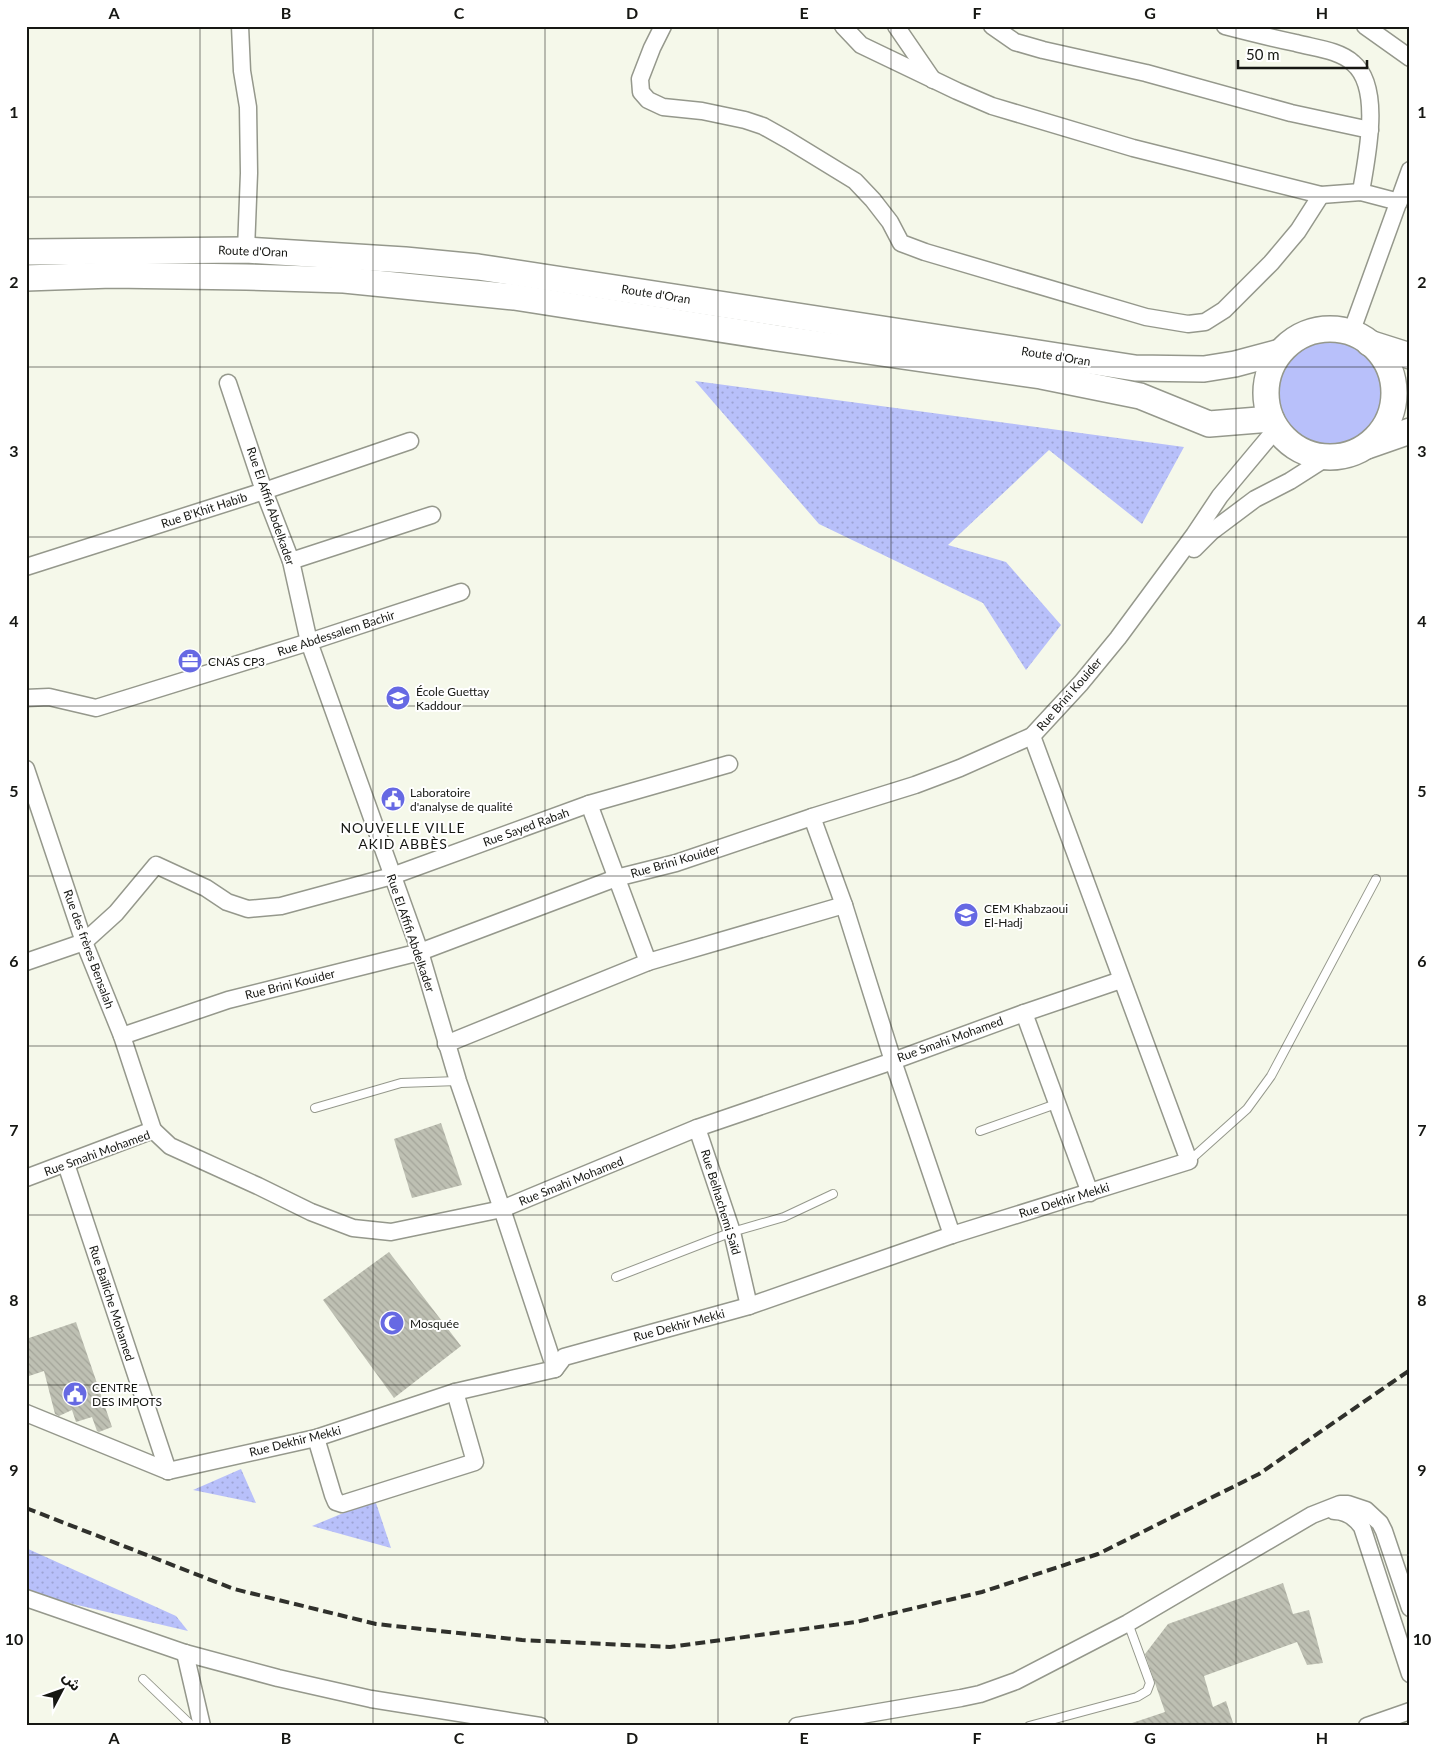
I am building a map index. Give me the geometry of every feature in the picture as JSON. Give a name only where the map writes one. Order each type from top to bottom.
[{"type":"main road","name":"Route d'Oran","points":[[26,252],[246,250],[405,260],[478,267],[1135,368],[1204,369],[1235,364],[1280,352]]},
{"type":"main road","name":"Route d'Oran","points":[[26,278],[112,275],[344,280],[514,297],[777,338],[1042,376],[1140,396],[1209,424],[1274,424]]},
{"type":"main road","points":[[1410,356],[1332,329],[1313,331],[1295,339],[1280,352],[1271,367],[1266,384],[1266,402],[1274,424],[1286,441],[1298,450],[1312,455],[1326,458],[1341,457],[1410,431]]},
{"type":"main road","points":[[1360,338],[1383,357],[1391,375],[1394,395],[1391,415],[1381,432],[1367,446]]},
{"type":"street","points":[[240,26],[242,72],[248,107],[249,173],[246,250]]},
{"type":"street","points":[[663,26],[640,79],[641,92],[648,100],[663,106],[702,111],[745,120],[763,126],[808,150],[855,181],[890,222],[901,243],[944,258],[1146,317],[1188,324],[1205,322],[1224,310],[1271,263],[1298,231],[1321,195]]},
{"type":"street","points":[[843,26],[861,45],[934,81],[992,106],[1133,148],[1321,195],[1361,192],[1399,202]]},
{"type":"street","points":[[896,26],[934,81]]},
{"type":"street","points":[[992,26],[1015,42],[1044,50],[1146,73],[1291,113],[1370,130]]},
{"type":"street","points":[[1225,26],[1341,56],[1353,63],[1362,73],[1370,105],[1370,130],[1361,192]]},
{"type":"street","points":[[1364,26],[1410,58]]},
{"type":"street","points":[[1360,338],[1410,170]]},
{"type":"street","name":"Rue El Affifi Abdelkader","points":[[228,383],[264,491],[291,560],[310,642],[420,952],[446,1044],[555,1370]]},
{"type":"street","points":[[1161,582],[1220,496],[1274,424]]},
{"type":"street","name":"Rue B'Khit Habib","points":[[26,567],[264,491],[410,441]]},
{"type":"street","points":[[1161,582],[1211,532],[1240,510],[1255,499],[1290,481],[1326,458]]},
{"type":"street","points":[[291,560],[432,515]]},
{"type":"street","name":"Rue Brini Kouider","points":[[122,1036],[228,1000],[420,952],[616,878],[676,863],[812,817],[915,786],[960,768],[1032,736],[1087,675],[1161,582]]},
{"type":"street","name":"Rue Abdessalem Bachir","points":[[26,698],[49,698],[96,708],[310,642],[460,592]]},
{"type":"street","points":[[1032,736],[1189,1161]]},
{"type":"street","name":"Rue Sayed Rabah","points":[[84,942],[116,914],[156,865],[206,888],[227,902],[248,909],[281,906],[392,876],[589,804],[729,764]]},
{"type":"street","name":"Rue des frères Bensalah","points":[[26,768],[84,942],[122,1036],[153,1130]]},
{"type":"street","points":[[589,804],[648,962]]},
{"type":"street","points":[[812,817],[844,905],[893,1060],[952,1235]]},
{"type":"street","points":[[446,1044],[648,962],[844,905]]},
{"type":"street","points":[[26,962],[84,942]]},
{"type":"street","name":"Rue Smahi Mohamed","points":[[26,1178],[153,1130],[170,1146],[311,1212],[353,1228],[391,1232],[502,1209],[697,1128],[1024,1012],[1121,980]]},
{"type":"street","points":[[1024,1012],[1056,1104],[1090,1192]]},
{"type":"street","name":"Rue Belhachemi Saïd","points":[[697,1128],[732,1232],[748,1306]]},
{"type":"street","name":"Rue Dekhir Mekki","points":[[168,1471],[316,1438],[454,1392],[555,1370],[564,1357],[748,1306],[952,1235],[1189,1161]]},
{"type":"street","name":"Rue Baïliche Mohamed","points":[[66,1164],[168,1471]]},
{"type":"street","points":[[316,1438],[333,1495],[336,1502],[342,1504],[475,1462],[454,1392]]},
{"type":"street","points":[[26,1414],[168,1471]]},
{"type":"street","points":[[797,1726],[961,1698],[989,1691],[1016,1681],[1128,1623],[1300,1520],[1340,1504],[1348,1504],[1366,1510],[1374,1517],[1384,1531],[1410,1608]]},
{"type":"street","points":[[1324,1510],[1345,1512],[1358,1521],[1362,1527],[1410,1674]]},
{"type":"street","points":[[26,1598],[185,1653],[278,1678],[372,1699],[540,1726]]},
{"type":"street","points":[[185,1653],[202,1726]]},
{"type":"street","points":[[1367,1726],[1410,1711]]},
{"type":"lane","points":[[1189,1161],[1247,1109],[1270,1076],[1376,879]]},
{"type":"lane","points":[[315,1108],[401,1083],[458,1081]]},
{"type":"lane","points":[[980,1130],[1056,1104]]},
{"type":"lane","points":[[616,1277],[732,1232],[784,1217],[833,1194]]},
{"type":"lane","points":[[1029,1726],[1138,1697],[1147,1692],[1150,1682],[1128,1623]]},
{"type":"lane","points":[[143,1679],[192,1726]]},
{"type":"shaded area","points":[[1329,341],[1349,345],[1366,356],[1377,373],[1381,393],[1377,413],[1366,430],[1349,441],[1329,445],[1309,441],[1292,430],[1281,413],[1277,393],[1281,373],[1292,356],[1309,345]]},
{"type":"shaded area","points":[[695,381],[1184,447],[1142,524],[1049,450],[948,545],[1006,562],[1061,625],[1026,670],[983,603],[819,524]]},
{"type":"shaded area","points":[[241,1469],[256,1503],[193,1490]]},
{"type":"shaded area","points":[[375,1500],[391,1548],[312,1526]]},
{"type":"shaded area","points":[[26,1548],[176,1616],[188,1631],[26,1593]]},
{"type":"building","points":[[441,1123],[462,1185],[412,1198],[394,1139]]},
{"type":"building","name":"Mosquée","points":[[389,1252],[461,1346],[394,1398],[323,1300]]},
{"type":"building","name":"CENTRE DES IMPOTS","points":[[76,1322],[112,1427],[99,1432],[92,1417],[76,1422],[72,1410],[59,1416],[55,1414],[44,1371],[26,1377],[26,1339]]},
{"type":"building","points":[[1283,1583],[1293,1614],[1309,1610],[1323,1663],[1307,1665],[1297,1642],[1204,1676],[1213,1707],[1226,1701],[1234,1726],[1132,1726],[1132,1723],[1165,1712],[1145,1654],[1168,1624]]},
{"type":"railway","points":[[26,1508],[234,1589],[376,1624],[522,1640],[670,1647],[856,1622],[982,1592],[1098,1554],[1259,1474],[1410,1370]]},
{"type":"place","name":"CNAS CP3","points":[[190,661]]},
{"type":"place","name":"École Guettay Kaddour","points":[[398,698]]},
{"type":"place","name":"Laboratoire d'analyse de qualité","points":[[393,799]]},
{"type":"place","name":"CEM Khabzaoui El-Hadj","points":[[966,915]]},
{"type":"place","name":"Mosquée","points":[[392,1323]]},
{"type":"place","name":"CENTRE DES IMPOTS","points":[[75,1394]]},
{"type":"district","name":"NOUVELLE VILLE AKID ABBÈS","points":[[403,836]]}]
